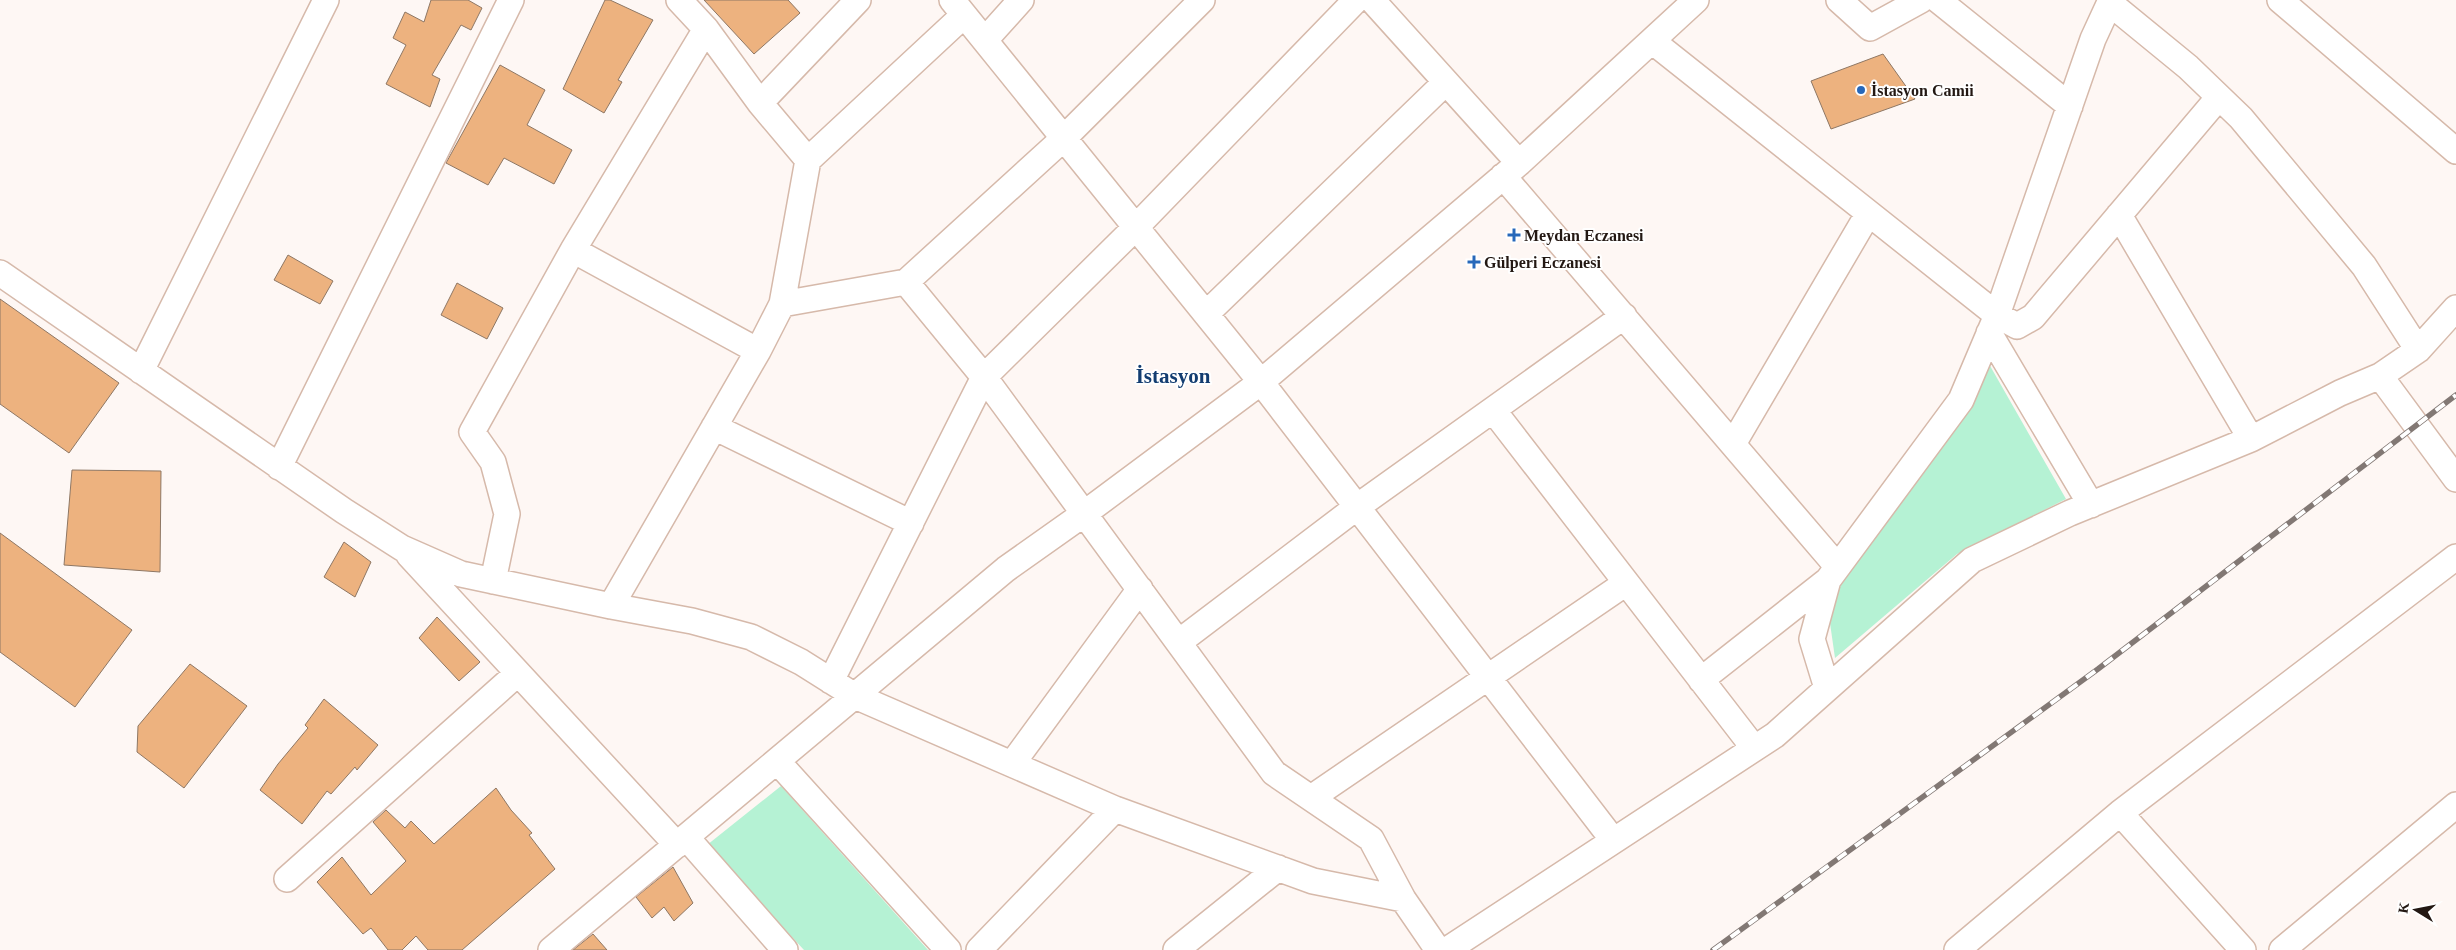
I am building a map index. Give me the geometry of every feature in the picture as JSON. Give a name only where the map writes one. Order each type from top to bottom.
[{"type":"street","points":[[141,371],[326,0]]},
{"type":"street","points":[[279,467],[511,0]]},
{"type":"street","points":[[679,0],[706,28],[760,103],[808,160]]},
{"type":"street","points":[[760,103],[858,0]]},
{"type":"street","points":[[985,40],[1021,0]]},
{"type":"street","points":[[782,304],[906,282],[1064,138],[1202,0]]},
{"type":"street","points":[[832,681],[984,377],[1136,227],[1356,0]]},
{"type":"street","points":[[1372,0],[1446,82],[1511,170],[1624,316],[1733,444],[1832,573]]},
{"type":"street","points":[[1839,0],[1870,28],[1921,0]]},
{"type":"street","points":[[1938,0],[2070,106]]},
{"type":"street","points":[[2280,0],[2456,151]]},
{"type":"street","points":[[1701,680],[1832,573],[1961,400],[1993,324],[2093,39],[2112,1],[2188,67],[2240,118],[2364,266],[2418,350]]},
{"type":"street","points":[[551,950],[1006,569],[1085,513],[1261,382],[1511,170],[1652,41],[1682,5]]},
{"type":"street","points":[[611,606],[758,351],[782,304],[808,160],[958,7],[1261,382],[1613,840]]},
{"type":"street","points":[[493,580],[507,514],[493,462],[472,432],[573,250],[706,28]]},
{"type":"street","points":[[1652,41],[1868,214],[1993,324],[2091,505]]},
{"type":"street","points":[[1206,314],[1446,82]]},
{"type":"street","points":[[1993,324],[2017,326],[2033,317],[2219,97]]},
{"type":"street","points":[[1733,444],[1868,214]]},
{"type":"street","points":[[2119,216],[2252,439]]},
{"type":"street","points":[[573,250],[758,351]]},
{"type":"street","points":[[0,273],[279,467],[402,548],[462,574],[611,606],[692,621],[751,638],[801,662],[855,696],[1115,809],[1313,880],[1403,899]]},
{"type":"street","points":[[906,282],[984,377],[1274,773],[1371,839],[1403,899],[1438,950]]},
{"type":"street","points":[[1447,950],[1774,735],[1972,560],[2091,505],[2252,439],[2340,393],[2380,376],[2418,350],[2456,308]]},
{"type":"street","points":[[1179,642],[1357,507],[1624,316]]},
{"type":"street","points":[[2380,376],[2456,479]]},
{"type":"street","points":[[1492,410],[1754,748]]},
{"type":"street","points":[[714,427],[911,523]]},
{"type":"street","points":[[402,548],[518,673],[785,950]]},
{"type":"street","points":[[1957,950],[2120,812],[2456,556]]},
{"type":"street","points":[[1827,688],[1812,639],[1832,573]]},
{"type":"street","points":[[1311,798],[1626,583]]},
{"type":"street","points":[[1012,764],[1140,589]]},
{"type":"street","points":[[288,879],[518,673]]},
{"type":"street","points":[[777,761],[948,950]]},
{"type":"street","points":[[2282,950],[2456,805]]},
{"type":"street","points":[[979,950],[1115,809]]},
{"type":"street","points":[[2120,812],[2243,950]]},
{"type":"street","points":[[1176,950],[1278,868]]},
{"type":"green space","points":[[1989,364],[2066,499],[1957,554],[1835,658],[1829,616],[1836,594],[1852,564]]},
{"type":"green space","points":[[781,786],[928,950],[804,950],[707,845]]},
{"type":"building","points":[[431,0],[468,0],[482,8],[471,30],[461,25],[432,75],[440,79],[430,107],[386,84],[406,45],[393,38],[405,12],[424,22]]},
{"type":"building","points":[[605,0],[610,0],[653,20],[618,80],[622,82],[604,113],[563,89]]},
{"type":"building","points":[[704,0],[788,0],[800,13],[754,54]]},
{"type":"building","name":"İstasyon Camii","points":[[1883,54],[1915,99],[1831,129],[1811,81]]},
{"type":"building","points":[[500,65],[545,90],[527,125],[572,150],[554,184],[504,158],[488,185],[446,163]]},
{"type":"building","points":[[288,255],[333,281],[320,304],[274,280]]},
{"type":"building","points":[[457,283],[503,308],[487,339],[441,315]]},
{"type":"building","points":[[0,299],[119,383],[69,453],[0,404]]},
{"type":"building","points":[[72,470],[161,471],[160,572],[64,565]]},
{"type":"building","points":[[0,533],[132,630],[75,707],[0,652]]},
{"type":"building","points":[[344,542],[371,562],[355,597],[324,577]]},
{"type":"building","points":[[437,617],[480,662],[459,681],[419,638]]},
{"type":"building","points":[[190,664],[247,706],[184,788],[137,752],[138,726]]},
{"type":"building","points":[[324,699],[378,745],[357,770],[355,767],[331,794],[327,791],[302,824],[260,790],[278,764],[308,728],[305,725]]},
{"type":"building","points":[[496,788],[511,810],[532,833],[529,835],[555,869],[462,950],[428,950],[416,936],[402,950],[388,950],[371,928],[363,934],[317,882],[342,857],[371,895],[406,861],[373,822],[386,810],[405,828],[411,821],[434,844]]},
{"type":"building","points":[[673,867],[693,903],[674,921],[664,907],[652,918],[636,897]]},
{"type":"building","points":[[593,934],[607,950],[573,950]]},
{"type":"railway","points":[[1713,950],[2098,669],[2456,395]]},
{"type":"place","name":"İstasyon Camii","points":[[1861,90]]},
{"type":"place","name":"Meydan Eczanesi","points":[[1514,235]]},
{"type":"place","name":"Gülperi Eczanesi","points":[[1474,262]]},
{"type":"district","name":"İstasyon","points":[[1173,376]]}]
